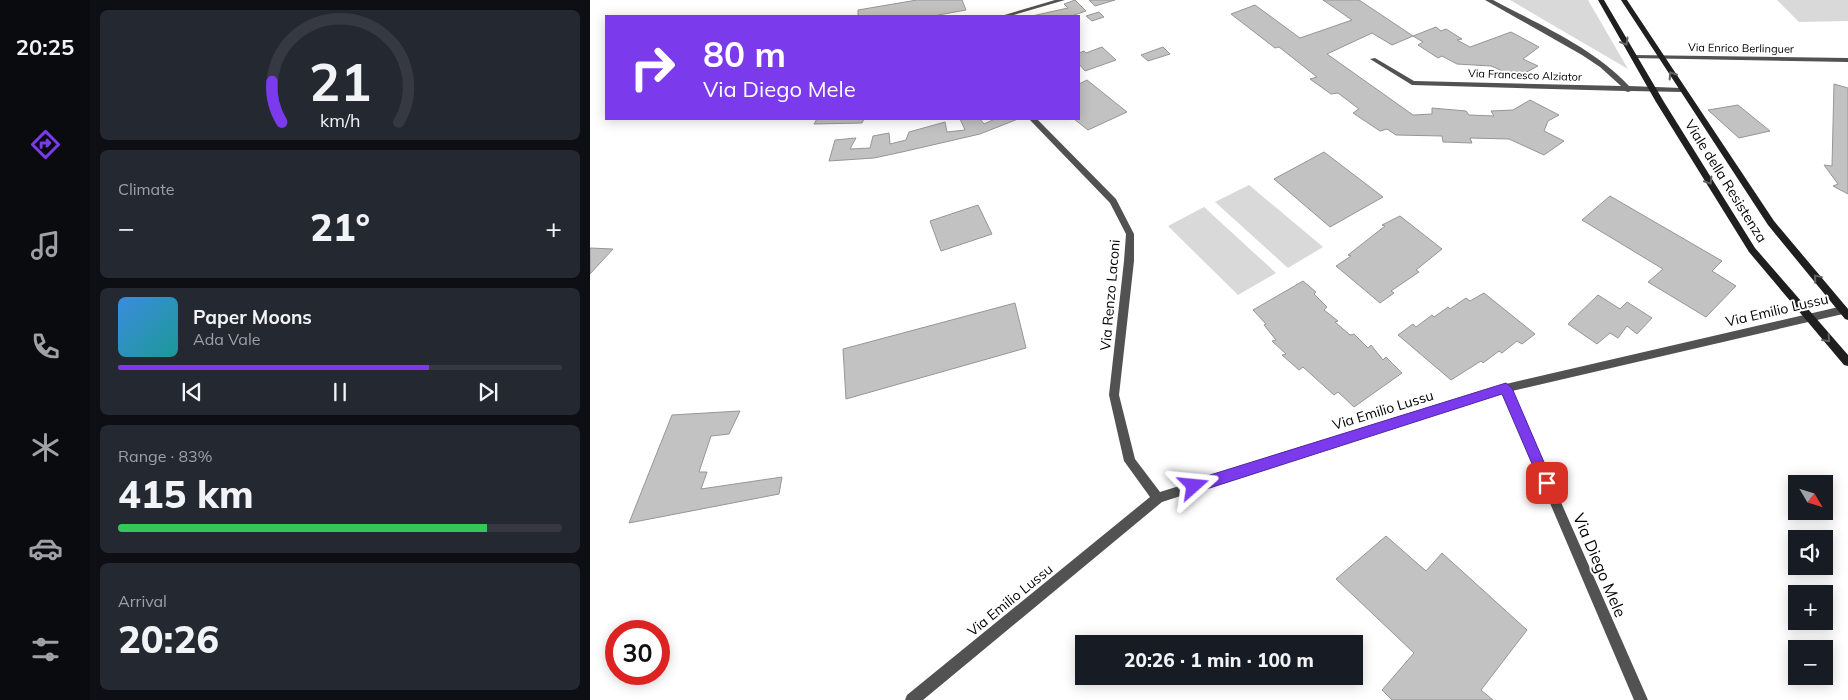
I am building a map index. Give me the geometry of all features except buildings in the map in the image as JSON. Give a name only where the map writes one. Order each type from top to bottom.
[{"type":"main road","name":"Viale della Resistenza","points":[[1601,0],[1653,91],[1752,250],[1808,318],[1848,362]]},
{"type":"main road","name":"Viale della Resistenza","points":[[1624,0],[1771,224],[1845,313]]},
{"type":"street","points":[[1008,15],[1062,0]]},
{"type":"street","points":[[1488,0],[1566,44],[1620,78],[1628,90]]},
{"type":"street","name":"Via Enrico Berlinguer","points":[[1634,57],[1848,60]]},
{"type":"street","name":"Via Francesco Alziator","points":[[1373,59],[1412,83],[1653,91],[1682,90]]},
{"type":"street","name":"Via Renzo Laconi","points":[[1034,120],[1113,201],[1130,234],[1129,261],[1114,395],[1130,461],[1158,498]]},
{"type":"street","name":"Via Emilio Lussu","points":[[912,700],[1158,498],[1506,388],[1808,318],[1845,313]]},
{"type":"street","name":"Via Diego Mele","points":[[1506,388],[1641,700]]},
{"type":"shaded area","points":[[1510,0],[1588,0],[1628,69]]},
{"type":"shaded area","points":[[1777,0],[1848,0],[1848,21],[1799,22]]},
{"type":"shaded area","points":[[1249,185],[1323,247],[1288,268],[1215,202]]},
{"type":"shaded area","points":[[1204,207],[1276,273],[1238,295],[1168,226]]},
{"type":"route","points":[[1194,486],[1506,388],[1547,483]]}]
